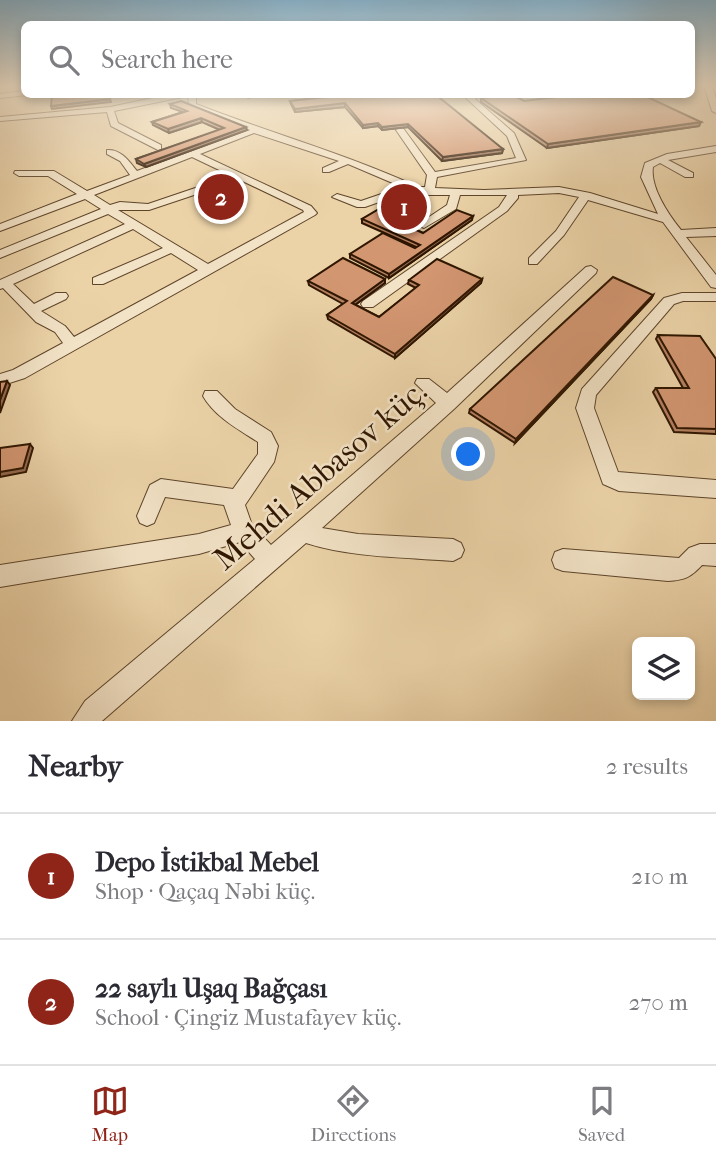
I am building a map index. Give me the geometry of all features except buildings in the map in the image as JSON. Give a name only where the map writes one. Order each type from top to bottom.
[{"type":"street","points":[[113,120],[114,124],[158,147]]},
{"type":"street","points":[[228,120],[348,160],[410,188],[429,192],[547,190],[586,195],[667,220]]},
{"type":"street","points":[[432,175],[522,160],[511,135],[493,120]]},
{"type":"street","points":[[0,228],[254,130]]},
{"type":"street","points":[[400,130],[432,175],[429,192]]},
{"type":"street","points":[[716,149],[659,159],[648,165],[646,177],[667,220],[716,284]]},
{"type":"street","points":[[110,152],[123,159],[135,176]]},
{"type":"street","points":[[0,380],[19,374],[308,216],[310,210],[191,153]]},
{"type":"street","points":[[659,159],[689,175]]},
{"type":"street","points":[[326,170],[348,160]]},
{"type":"street","points":[[19,173],[50,173],[208,270]]},
{"type":"street","points":[[0,254],[123,204],[149,207],[220,183]]},
{"type":"street","points":[[337,197],[361,205],[410,188]]},
{"type":"street","points":[[424,225],[452,206],[456,192]]},
{"type":"street","points":[[368,304],[503,209],[513,198],[512,192]]},
{"type":"street","points":[[533,261],[560,233],[586,195]]},
{"type":"street","points":[[18,205],[32,215]]},
{"type":"street","points":[[72,345],[60,329],[41,319],[3,284],[134,224]]},
{"type":"street","points":[[678,234],[716,232]]},
{"type":"street","points":[[98,281],[172,248]]},
{"type":"street","name":"Mehdi Abbasov küç.","points":[[85,721],[94,710],[271,560],[448,404],[591,270]]},
{"type":"street","points":[[32,310],[61,296]]},
{"type":"street","points":[[716,297],[682,297],[669,301],[588,393],[585,408],[610,478],[619,482],[716,489]]},
{"type":"street","points":[[423,383],[448,404]]},
{"type":"street","points":[[211,396],[222,408],[265,436],[269,446],[267,456],[236,498],[235,511],[244,531],[271,560]]},
{"type":"street","points":[[147,516],[157,491],[161,488],[236,498]]},
{"type":"street","points":[[0,576],[199,544],[244,531]]},
{"type":"street","points":[[303,532],[322,539],[348,543],[453,550]]},
{"type":"street","points":[[563,560],[684,569],[692,556],[700,553],[716,555]]},
{"type":"place","name":"22 saylı Uşaq Bağçası","points":[[221,197]]},
{"type":"place","name":"Depo İstikbal Mebel","points":[[404,207]]}]
